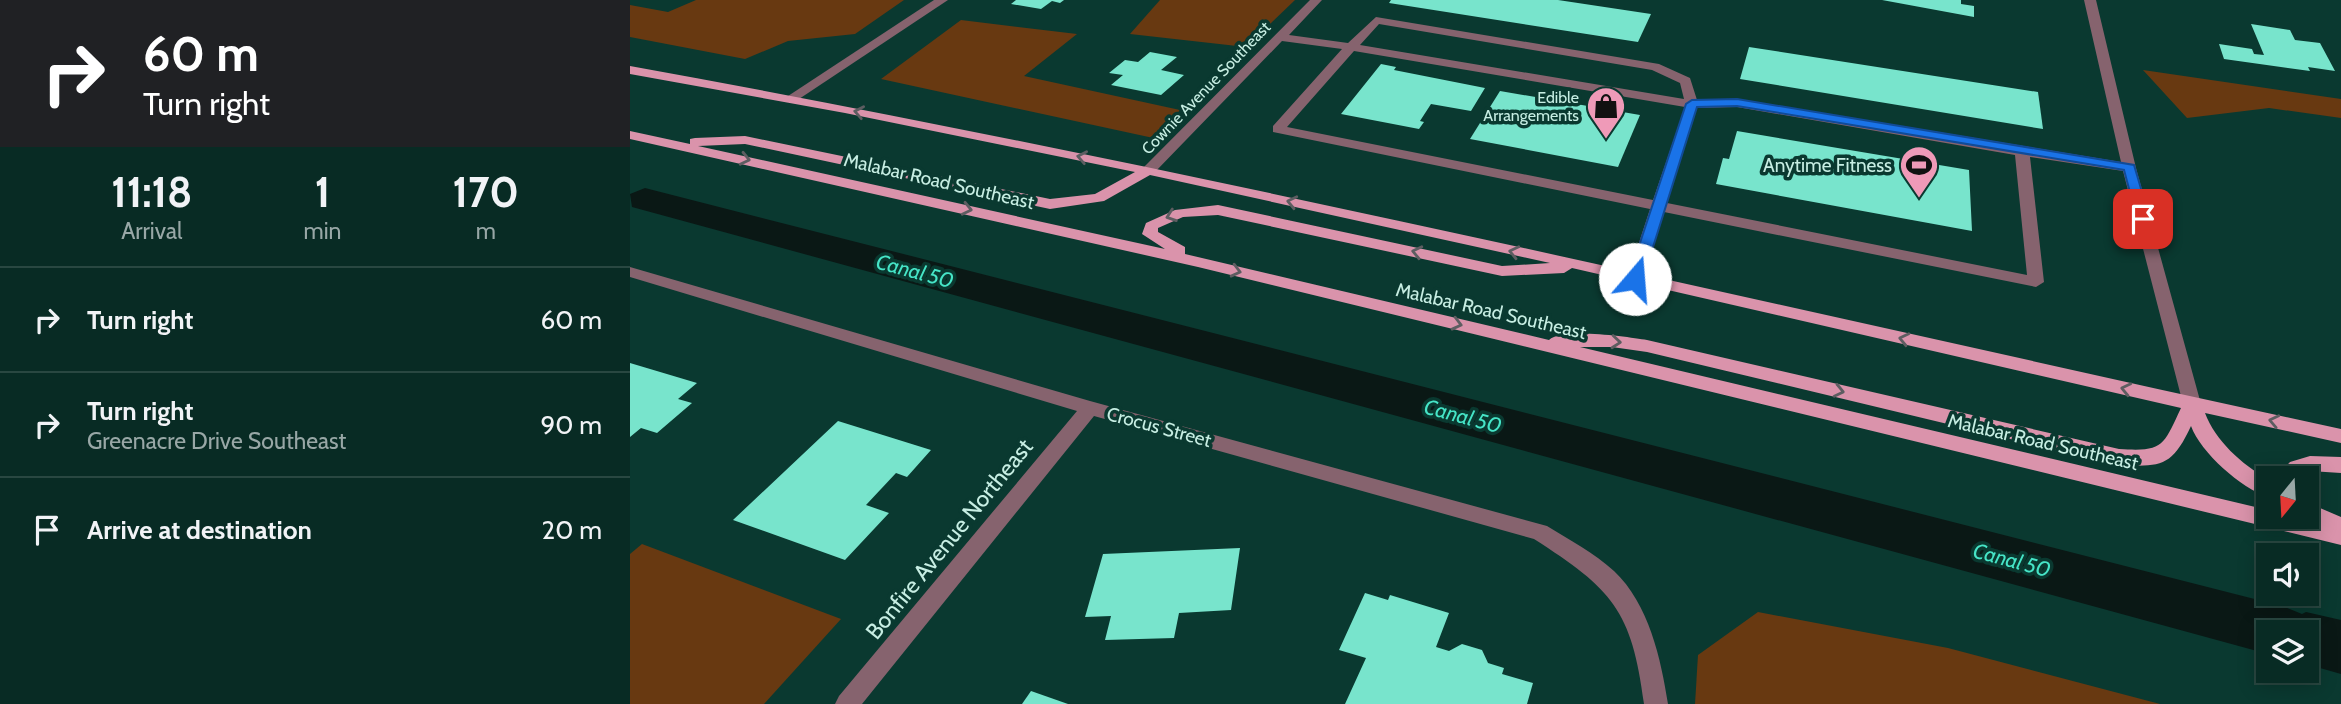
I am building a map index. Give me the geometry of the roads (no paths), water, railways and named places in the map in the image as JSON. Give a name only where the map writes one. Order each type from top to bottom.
[{"type":"main road","points":[[630,70],[791,98],[1149,170],[2341,436]]},
{"type":"main road","name":"Malabar Road Southeast","points":[[630,135],[1198,262],[2341,536]]},
{"type":"main road","points":[[667,143],[745,140],[1050,204],[1099,198],[1149,170]]},
{"type":"main road","points":[[1198,262],[1150,234],[1151,226],[1163,218],[1184,212],[1218,210],[1502,271],[1581,267]]},
{"type":"main road","points":[[1524,340],[1612,341],[1647,346],[2119,457],[2153,459],[2173,445],[2192,404]]},
{"type":"main road","points":[[2192,404],[2204,436],[2256,482]]},
{"type":"main road","points":[[2297,466],[2313,462],[2341,465]]},
{"type":"main road","points":[[2319,516],[2341,526]]},
{"type":"street","points":[[791,98],[942,0]]},
{"type":"street","name":"Cownie Avenue Southeast","points":[[1149,170],[1316,0]]},
{"type":"street","points":[[2090,0],[2129,167],[2192,404]]},
{"type":"street","points":[[1635,279],[1659,206],[1692,104],[1686,81],[1655,67],[1376,20],[1278,129],[1659,206],[2036,282],[2022,152]]},
{"type":"street","points":[[1280,37],[1692,104],[1737,103],[2022,152],[2129,167]]},
{"type":"street","name":"Crocus Street","points":[[635,277],[1090,408],[1540,532],[1576,554],[1615,587],[1638,628],[1653,677],[1656,704]]},
{"type":"street","name":"Bonfire Avenue Northeast","points":[[847,704],[1090,408]]},
{"type":"waterway","name":"Canal 50","points":[[645,199],[2256,625]]},
{"type":"waterway","name":"Canal 50","points":[[2319,641],[2341,647]]},
{"type":"place","name":"Edible Arrangements","points":[[1606,140]]},
{"type":"place","name":"Anytime Fitness","points":[[1919,199]]}]
